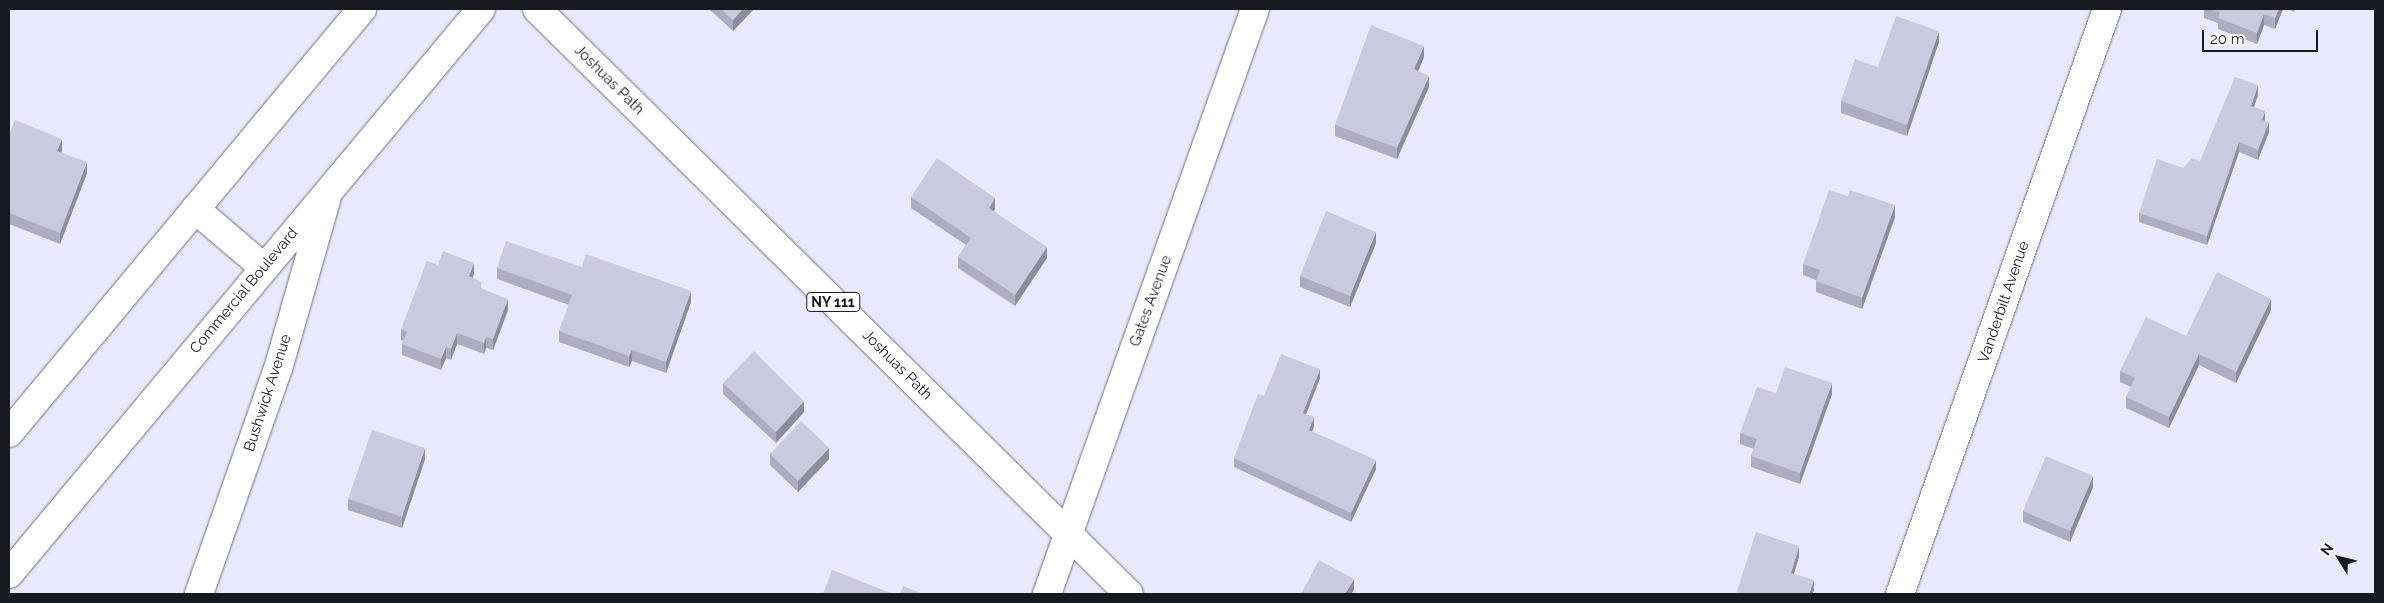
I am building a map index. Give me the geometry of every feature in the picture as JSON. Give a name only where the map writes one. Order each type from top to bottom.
[{"type":"street","points":[[9,433],[362,9]]},
{"type":"street","name":"Commercial Boulevard","points":[[9,574],[481,9]]},
{"type":"street","name":"Joshuas Path","points":[[537,9],[1129,594]]},
{"type":"street","name":"Gates Avenue","points":[[1047,594],[1255,9]]},
{"type":"street","name":"Vanderbilt Avenue","points":[[1900,594],[2107,9]]},
{"type":"street","name":"Bushwick Avenue","points":[[199,594],[278,369],[329,189]]},
{"type":"street","points":[[195,209],[264,268]]},
{"type":"building","points":[[721,9],[743,9],[733,20]]},
{"type":"building","points":[[2210,9],[2279,9],[2275,18],[2264,14],[2257,33],[2218,18],[2220,12]]},
{"type":"building","points":[[1896,16],[1939,31],[1907,125],[1841,101],[1855,59],[1878,67]]},
{"type":"building","points":[[1371,25],[1424,46],[1414,69],[1429,76],[1397,148],[1335,125]]},
{"type":"building","points":[[2235,77],[2258,85],[2251,106],[2265,111],[2262,120],[2269,122],[2258,150],[2239,142],[2207,236],[2139,213],[2157,159],[2183,168],[2192,158],[2200,161]]},
{"type":"building","points":[[15,120],[62,139],[57,151],[87,162],[60,233],[9,213],[9,135]]},
{"type":"building","points":[[937,158],[995,198],[989,208],[1047,247],[1015,295],[958,257],[971,238],[911,197]]},
{"type":"building","points":[[1829,190],[1848,196],[1850,190],[1895,205],[1862,298],[1816,281],[1820,270],[1803,264]]},
{"type":"building","points":[[1326,211],[1376,232],[1350,296],[1300,276]]},
{"type":"building","points":[[506,241],[582,267],[586,254],[691,291],[666,362],[632,350],[629,356],[559,331],[572,295],[497,268]]},
{"type":"building","points":[[443,251],[474,263],[469,276],[482,282],[480,288],[508,299],[493,339],[486,337],[484,343],[457,333],[451,349],[446,347],[441,359],[402,344],[407,332],[401,329],[427,261],[438,265]]},
{"type":"building","points":[[2217,272],[2271,299],[2236,372],[2199,354],[2169,417],[2126,397],[2135,378],[2120,371],[2146,317],[2186,336]]},
{"type":"building","points":[[754,351],[804,401],[776,432],[723,383]]},
{"type":"building","points":[[1281,354],[1320,369],[1303,413],[1314,417],[1309,430],[1376,460],[1351,513],[1234,458],[1258,394],[1264,396]]},
{"type":"building","points":[[1785,367],[1832,383],[1800,473],[1751,456],[1757,439],[1740,433],[1757,387],[1776,393]]},
{"type":"building","points":[[801,421],[829,448],[798,481],[770,454]]},
{"type":"building","points":[[372,430],[425,448],[402,517],[348,499]]},
{"type":"building","points":[[2046,456],[2093,476],[2070,531],[2023,511]]},
{"type":"building","points":[[1756,532],[1799,546],[1791,573],[1814,580],[1809,594],[1736,594]]},
{"type":"building","points":[[1319,560],[1354,579],[1345,594],[1301,594]]},
{"type":"building","points":[[832,570],[893,594],[823,594]]},
{"type":"building","points":[[903,586],[923,594],[900,594]]}]
